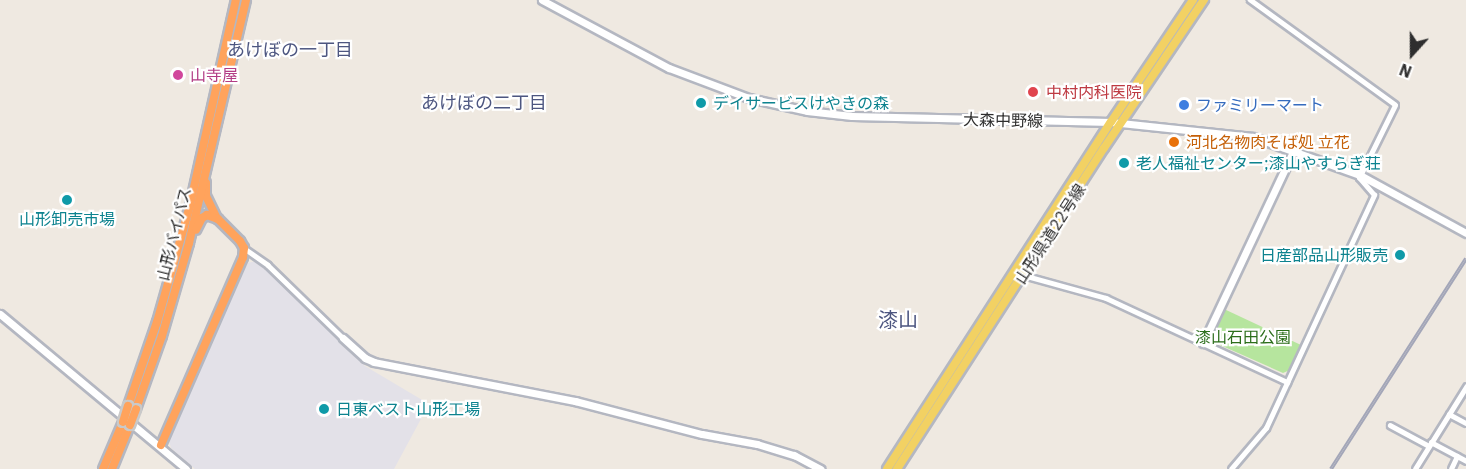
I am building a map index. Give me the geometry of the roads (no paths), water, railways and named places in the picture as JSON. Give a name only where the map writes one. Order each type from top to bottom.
[{"type":"highway","name":"山形バイパス","points":[[132,407],[190,205],[236,0]]},
{"type":"highway","name":"山形バイパス","points":[[103,469],[113,456],[179,278],[246,0]]},
{"type":"highway","points":[[161,445],[239,269],[244,248],[218,219],[207,196],[206,188],[222,99]]},
{"type":"highway","points":[[179,278],[189,258],[202,218],[207,215],[218,219]]},
{"type":"highway","name":"山形バイパス","points":[[112,469],[113,456]]},
{"type":"main road","name":"大森中野線","points":[[542,0],[669,68],[730,92],[782,106],[852,116],[1111,122],[1252,137],[1360,175],[1466,233]]},
{"type":"main road","name":"山形県道22号線","points":[[887,469],[1111,122],[1194,0]]},
{"type":"main road","name":"山形県道22号線","points":[[897,469],[1121,123],[1204,0]]},
{"type":"main road","points":[[1203,343],[1294,150]]},
{"type":"main road","points":[[0,314],[161,445],[186,469]]},
{"type":"main road","points":[[343,338],[365,358],[374,362],[574,401],[702,434],[757,444],[794,455],[820,469]]},
{"type":"street","points":[[1231,469],[1266,428],[1374,195],[1362,184],[1360,175],[1395,105],[1250,0]]},
{"type":"street","points":[[244,248],[268,265],[343,338]]},
{"type":"street","points":[[1023,274],[1106,298],[1287,382]]},
{"type":"street","points":[[1415,469],[1466,388]]},
{"type":"street","points":[[1449,414],[1466,423]]},
{"type":"street","points":[[1390,425],[1466,461]]},
{"type":"street","points":[[1450,469],[1457,456]]},
{"type":"railway","points":[[1331,469],[1466,259]]},
{"type":"place","name":"山寺屋","points":[[178,75]]},
{"type":"place","name":"中村内科医院","points":[[1033,92]]},
{"type":"place","name":"デイサービスけやきの森","points":[[701,103]]},
{"type":"place","name":"ファミリーマート","points":[[1184,105]]},
{"type":"place","name":"河北名物肉そば処 立花","points":[[1174,142]]},
{"type":"place","name":"老人福祉センター;漆山やすらぎ荘","points":[[1124,163]]},
{"type":"place","name":"山形卸売市場","points":[[67,200]]},
{"type":"place","name":"日産部品山形販売","points":[[1400,255]]},
{"type":"place","name":"日東ベスト山形工場","points":[[324,409]]},
{"type":"district","name":"あけぼの一丁目","points":[[290,50]]},
{"type":"district","name":"あけぼの二丁目","points":[[484,103]]},
{"type":"district","name":"漆山","points":[[898,319]]},
{"type":"park label","name":"漆山石田公園","points":[[1243,337]]}]
